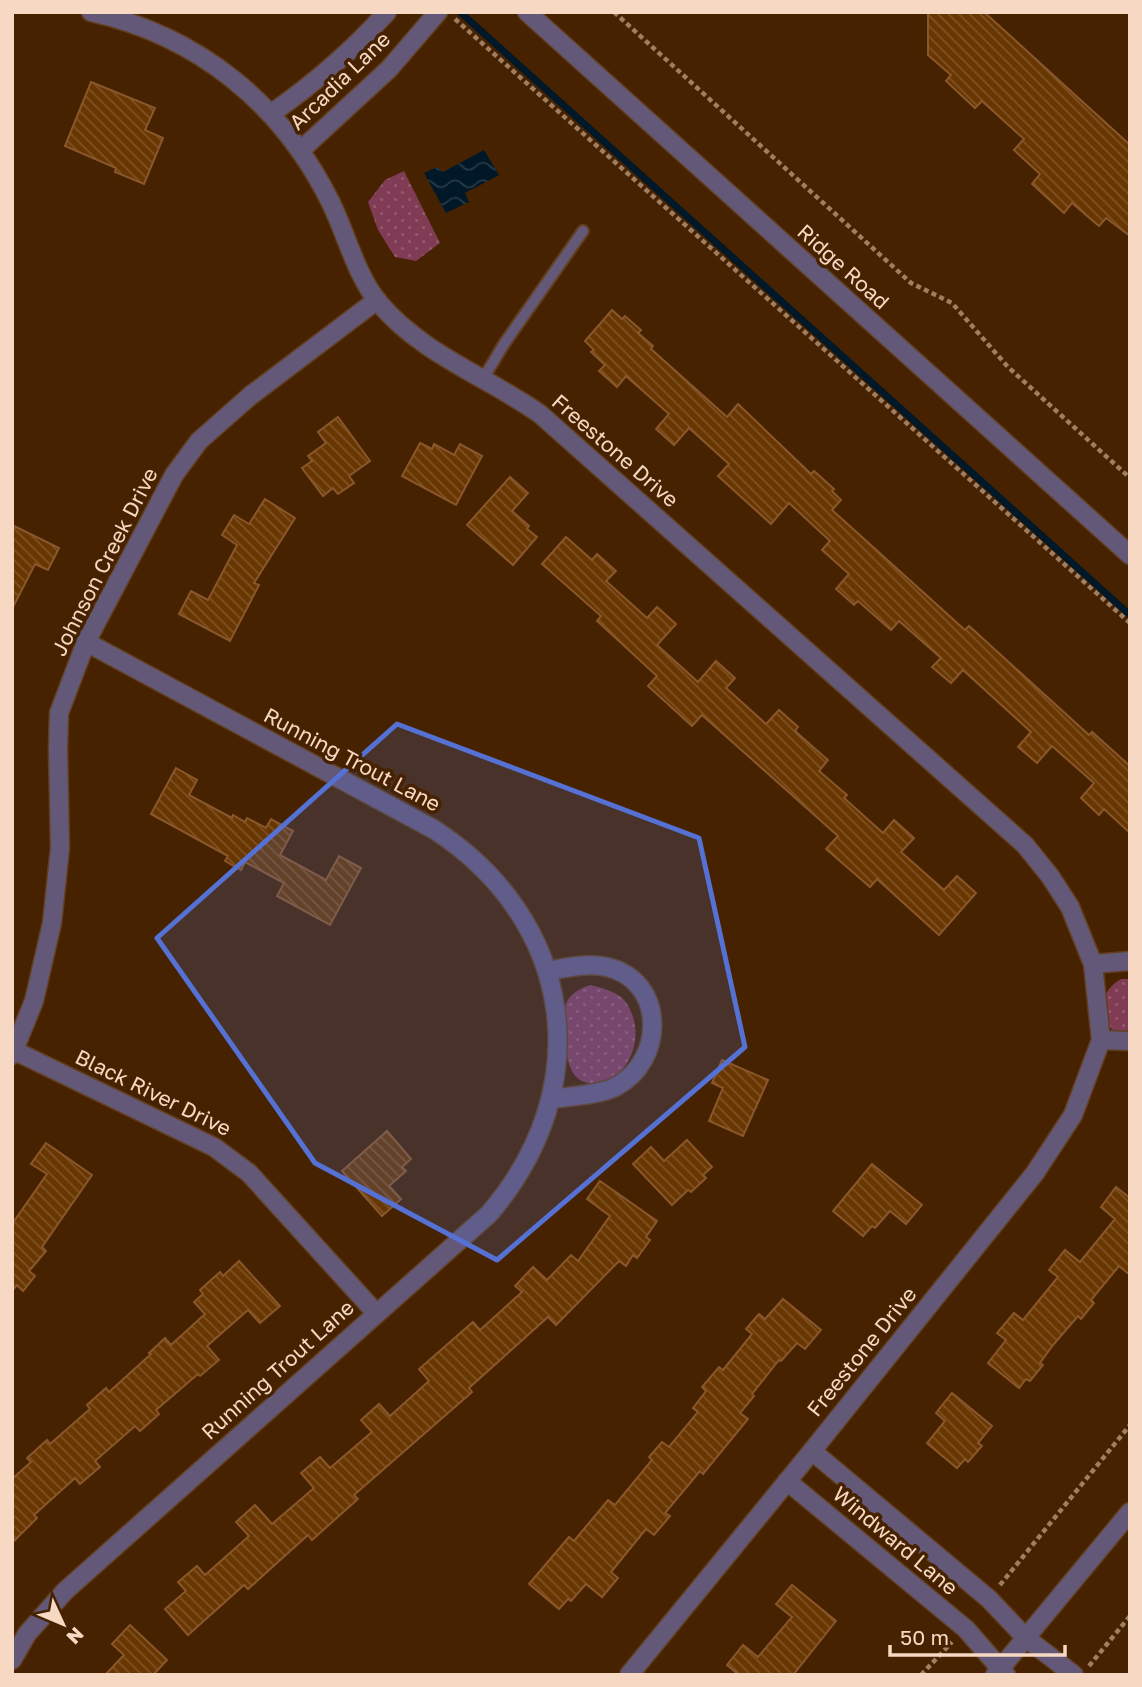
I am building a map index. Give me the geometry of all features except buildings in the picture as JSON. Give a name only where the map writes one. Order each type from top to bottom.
[{"type":"street","name":"Freestone Drive","points":[[91,12],[113,17],[178,44],[213,64],[272,113],[301,150],[331,203],[356,264],[377,300],[428,348],[519,399],[556,428],[1025,845],[1070,907],[1093,964],[1101,1040],[1073,1115],[1035,1173],[629,1675]]},
{"type":"street","name":"Arcadia Lane","points":[[272,113],[345,57],[387,12]]},
{"type":"street","name":"Arcadia Lane","points":[[301,150],[389,69],[438,12]]},
{"type":"street","name":"Ridge Road","points":[[527,12],[1130,555]]},
{"type":"street","name":"Johnson Creek Drive","points":[[13,1053],[34,1001],[52,923],[60,848],[60,713],[86,642],[174,475],[199,441],[261,388],[377,300]]},
{"type":"street","name":"Running Trout Lane","points":[[12,1660],[27,1634],[65,1591],[489,1214],[502,1199],[536,1143],[552,1099],[558,1061],[555,1003],[549,971],[538,945],[517,910],[484,868],[457,844],[86,642]]},
{"type":"street","points":[[1093,964],[1130,961]]},
{"type":"street","points":[[549,971],[587,966],[607,967],[622,974],[638,986],[649,1003],[653,1030],[646,1058],[639,1069],[627,1079],[613,1088],[552,1099]]},
{"type":"street","points":[[1101,1040],[1130,1041]]},
{"type":"street","name":"Black River Drive","points":[[13,1053],[231,1157],[264,1189],[376,1313]]},
{"type":"street","name":"Windward Lane","points":[[812,1451],[989,1599],[1026,1638],[1074,1675]]},
{"type":"street","name":"Windward Lane","points":[[787,1481],[965,1629],[1000,1673]]},
{"type":"street","points":[[1000,1673],[1130,1511]]},
{"type":"lane","points":[[483,379],[504,344],[583,231]]},
{"type":"path","points":[[446,12],[776,304],[1130,624]]},
{"type":"path","points":[[614,12],[911,283],[951,303],[1008,367],[1130,478]]},
{"type":"path","points":[[989,1599],[1130,1425]]},
{"type":"path","points":[[1082,1675],[1130,1616]]},
{"type":"path","points":[[921,1675],[965,1629]]},
{"type":"highlighted area","points":[[397,724],[699,838],[745,1047],[497,1260],[315,1163],[157,938]]},
{"type":"shaded area","points":[[404,171],[440,243],[416,261],[395,257],[378,230],[368,202],[385,180]]},
{"type":"shaded area","points":[[1121,979],[1130,979],[1130,1035],[1110,1028],[1102,1012],[1106,994]]},
{"type":"shaded area","points":[[591,985],[610,991],[625,1001],[633,1016],[636,1034],[630,1059],[625,1066],[614,1077],[599,1083],[588,1083],[574,1074],[566,1048],[566,1003],[575,993]]},
{"type":"water","points":[[484,150],[499,175],[465,193],[469,202],[446,213],[424,173],[437,167],[443,172]]},
{"type":"waterway","points":[[460,12],[1130,615]]}]
